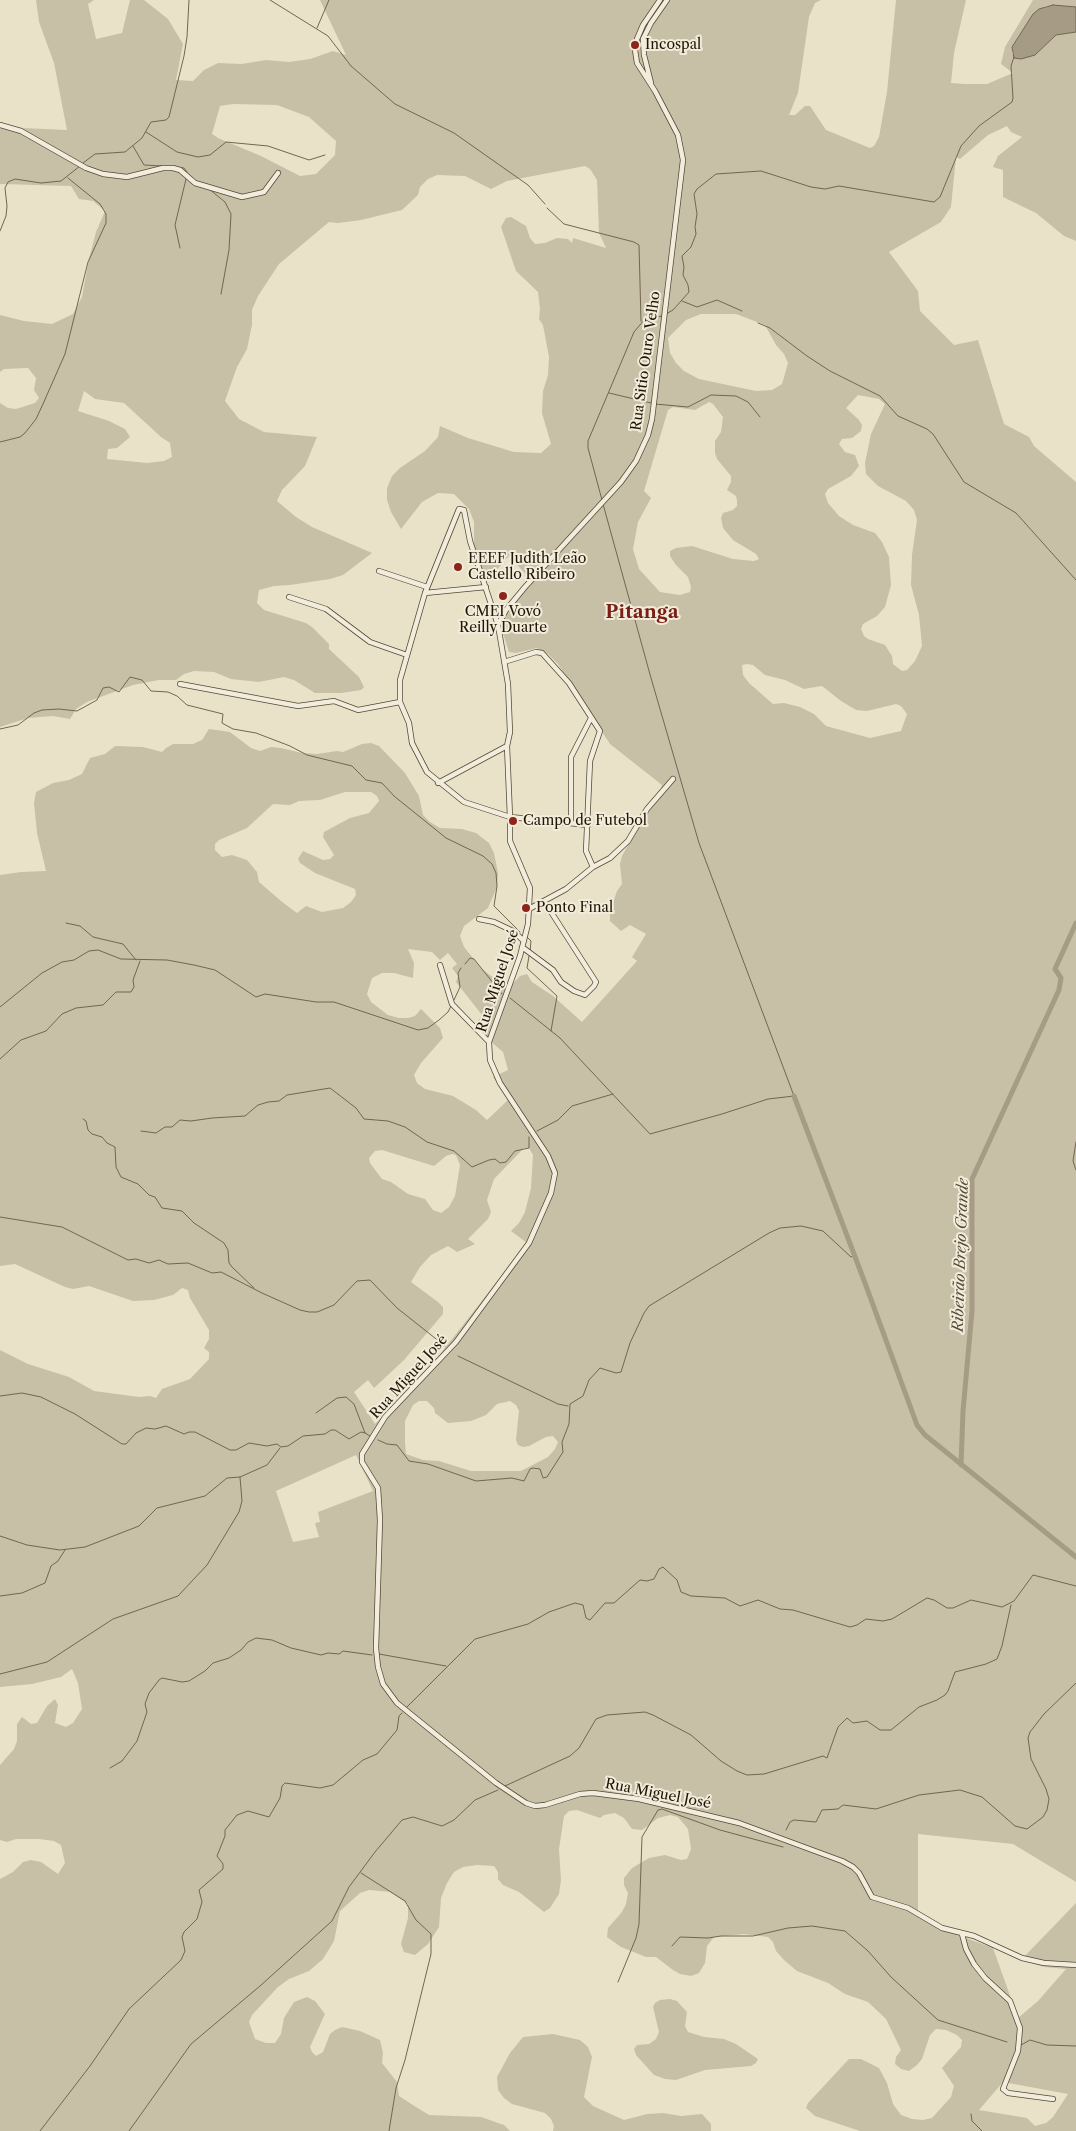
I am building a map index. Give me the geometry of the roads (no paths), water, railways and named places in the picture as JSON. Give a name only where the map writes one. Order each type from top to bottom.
[{"type":"street","name":"Rua Sitio Ouro Velho","points":[[498,624],[506,610],[525,587],[621,482],[636,461],[648,435],[652,419],[683,160],[678,135],[651,84],[643,75],[637,63],[635,50],[643,25],[660,0]]},
{"type":"street","name":"Rua Sitio Ouro Velho","points":[[651,84],[644,55],[643,39],[651,23],[667,0]]},
{"type":"street","points":[[0,125],[21,131],[86,168],[103,174],[127,176],[163,168],[173,168],[180,170],[195,183],[242,197],[264,192],[278,174]]},
{"type":"street","name":"Rua Miguel José","points":[[427,587],[461,508],[464,510],[470,541],[498,624],[508,684],[510,732],[507,746],[510,840],[530,888],[524,941],[489,1042],[490,1060],[497,1077],[548,1156],[555,1173],[551,1193],[529,1243],[456,1342],[385,1417],[362,1454],[362,1462],[378,1488],[380,1520],[376,1648],[378,1667],[383,1684],[396,1704],[496,1783],[526,1803],[535,1806],[545,1805],[580,1794],[593,1793],[638,1799],[739,1823],[842,1861],[859,1873],[872,1896],[908,1908],[942,1928],[962,1934]]},
{"type":"street","points":[[379,571],[427,587],[400,680],[400,702],[409,723],[412,743],[427,772],[438,783],[464,802],[510,817],[588,825]]},
{"type":"street","points":[[424,593],[486,586]]},
{"type":"street","points":[[289,597],[326,610],[370,642],[407,655]]},
{"type":"street","points":[[504,662],[536,652],[542,653],[568,683],[600,731],[590,761],[586,851],[594,867]]},
{"type":"street","points":[[180,684],[298,706],[334,701],[358,710],[400,702]]},
{"type":"street","points":[[571,823],[571,757],[591,718]]},
{"type":"street","points":[[438,783],[507,746]]},
{"type":"street","points":[[529,909],[566,889],[594,867],[610,858],[628,841],[648,809],[674,779]]},
{"type":"street","points":[[522,947],[553,970],[561,982],[574,991],[585,995],[594,986],[596,982],[544,901]]},
{"type":"street","points":[[479,919],[494,922],[512,931],[524,941]]},
{"type":"street","points":[[440,965],[452,1004],[489,1042]]},
{"type":"street","points":[[1053,2099],[1008,2093],[1004,2089],[1018,2052],[1020,2028],[1010,2001],[974,1964],[966,1949],[962,1934],[974,1936],[1022,1958],[1044,1963],[1076,1965]]},
{"type":"waterway","points":[[83,163],[95,154],[125,152],[142,138],[151,122],[166,120],[169,117],[184,56],[189,0]]},
{"type":"waterway","points":[[270,0],[328,36],[351,66],[395,104],[454,133],[528,185],[545,204]]},
{"type":"waterway","points":[[317,28],[329,0]]},
{"type":"waterway","points":[[666,314],[673,310],[689,292],[683,275],[682,256],[691,247],[696,234],[697,214],[694,194],[697,189],[716,174],[761,171],[811,187],[825,189],[839,186],[934,202],[940,197],[961,146],[979,126],[1012,102],[1011,66],[1014,57]]},
{"type":"waterway","points":[[146,132],[177,152],[198,157],[210,155],[226,142],[268,146],[309,160],[325,155]]},
{"type":"waterway","points":[[133,146],[144,165],[162,166]]},
{"type":"waterway","points":[[0,231],[6,216],[5,188],[8,182],[15,179],[41,183],[61,181],[80,166]]},
{"type":"waterway","points":[[176,167],[184,168],[187,172]]},
{"type":"waterway","points":[[0,442],[20,437],[36,419],[65,354],[88,262],[106,223],[106,214],[100,204],[68,178]]},
{"type":"waterway","points":[[180,248],[175,225],[186,179]]},
{"type":"waterway","points":[[209,189],[225,202],[231,214],[229,250],[221,294]]},
{"type":"waterway","points":[[547,208],[564,224],[634,242],[639,245],[641,321]]},
{"type":"waterway","points":[[682,301],[697,307],[717,300],[742,311]]},
{"type":"waterway","points":[[602,500],[588,448],[588,441],[634,332],[644,320],[662,316]]},
{"type":"waterway","points":[[758,323],[770,328],[830,371],[880,396],[898,416],[927,429],[933,434],[964,482],[1016,513],[1076,580]]},
{"type":"waterway","points":[[609,393],[651,403]]},
{"type":"waterway","points":[[655,404],[688,407],[711,395],[736,396],[748,402],[760,417]]},
{"type":"waterway","points":[[510,998],[560,1038],[650,1134],[768,1099],[794,1096],[699,843],[603,504]]},
{"type":"waterway","points":[[0,729],[18,725],[34,713],[42,710],[77,711],[97,700],[103,688],[109,687],[119,692],[130,677],[142,680],[151,691],[168,692],[177,696],[187,705],[223,714],[222,723],[233,729],[256,733],[290,746],[307,755],[352,766],[366,780],[382,783],[394,796],[446,838],[483,856],[492,864],[496,873],[497,886],[494,906],[520,932]]},
{"type":"waterway","points":[[66,923],[80,926],[93,937],[123,944],[136,960]]},
{"type":"waterway","name":"Ribeirão Brejo Grande","points":[[961,1465],[963,1411],[972,1311],[972,1179],[1059,990],[1061,978],[1055,969],[1076,923]]},
{"type":"waterway","points":[[527,937],[531,941],[530,952]]},
{"type":"waterway","points":[[0,1007],[42,973],[62,962],[74,960],[89,951],[98,950],[121,959],[167,960],[215,970],[256,997],[265,994],[316,1002],[334,1002],[418,1030],[428,1028],[448,1012],[451,1006]]},
{"type":"waterway","points":[[529,956],[527,968],[557,996],[551,1031]]},
{"type":"waterway","points":[[465,964],[470,958],[474,959],[502,994]]},
{"type":"waterway","points":[[0,1059],[21,1040],[46,1031],[62,1014],[76,1008],[103,1005],[116,992],[131,992],[140,961]]},
{"type":"waterway","points":[[454,1000],[460,987],[458,973],[461,968]]},
{"type":"waterway","points":[[141,1131],[156,1133],[165,1127],[172,1127],[180,1120],[191,1121],[245,1116],[258,1105],[279,1101],[287,1095],[330,1088],[356,1108],[364,1119],[388,1121],[405,1127],[427,1142],[454,1151],[472,1167],[495,1159],[500,1163],[506,1162],[515,1151],[529,1148],[529,1137]]},
{"type":"waterway","points":[[537,1131],[558,1120],[572,1106],[613,1094]]},
{"type":"waterway","points":[[794,1096],[917,1425],[925,1435],[1076,1557]]},
{"type":"waterway","points":[[83,1119],[86,1121],[88,1130],[92,1134],[102,1137],[107,1143],[115,1147],[116,1167],[121,1177],[138,1184],[149,1195],[155,1197],[162,1208],[182,1211],[194,1223],[224,1243],[228,1250],[229,1263],[254,1288]]},
{"type":"waterway","points":[[1076,1142],[1073,1161],[1076,1170]]},
{"type":"waterway","points":[[0,1217],[62,1227],[128,1260],[136,1259],[149,1263],[159,1260],[168,1264],[188,1263],[212,1273],[221,1272],[262,1293],[300,1310],[309,1312],[317,1312],[334,1305],[357,1281],[370,1280],[397,1308],[445,1346]]},
{"type":"waterway","points":[[378,1440],[387,1444],[397,1445],[409,1461],[428,1464],[476,1481],[512,1478],[524,1481],[530,1469],[533,1468],[540,1469],[543,1478],[547,1477],[563,1452],[562,1442],[569,1424],[570,1404],[583,1396],[589,1380],[600,1368],[616,1373],[621,1372],[630,1343],[649,1306],[780,1228],[801,1226],[823,1231],[851,1257],[854,1255]]},
{"type":"waterway","points":[[458,1356],[558,1404],[568,1406]]},
{"type":"waterway","points":[[0,1396],[22,1393],[41,1397],[75,1414],[122,1444],[126,1444],[136,1433],[146,1428],[155,1429],[166,1426],[184,1434],[195,1432],[230,1450],[236,1450],[249,1443],[267,1446],[277,1444],[281,1447],[288,1446],[303,1436],[325,1434],[331,1430],[335,1430],[349,1439],[361,1432],[365,1433]]},
{"type":"waterway","points":[[316,1413],[337,1398],[346,1397],[354,1404],[365,1433],[370,1436]]},
{"type":"waterway","points":[[0,1536],[27,1545],[60,1550],[85,1547],[139,1526],[157,1508],[205,1496],[227,1478],[240,1477],[267,1465],[280,1448]]},
{"type":"waterway","points":[[0,1674],[47,1662],[113,1619],[178,1596],[207,1565],[239,1512],[242,1501],[240,1477]]},
{"type":"waterway","points":[[0,1596],[22,1593],[45,1583],[51,1566],[58,1561],[65,1550]]},
{"type":"waterway","points":[[406,1708],[475,1639],[528,1624],[549,1612],[575,1603],[583,1605],[586,1618],[590,1620],[605,1603],[614,1603],[640,1580],[654,1579],[659,1569],[663,1567],[677,1580],[681,1592],[691,1596],[725,1598],[740,1606],[758,1600],[780,1609],[793,1610],[850,1627],[866,1619],[883,1621],[892,1619],[927,1598],[947,1608],[953,1608],[971,1600],[1002,1607],[1014,1601],[1033,1575],[1076,1586]]},
{"type":"waterway","points":[[505,1786],[570,1756],[579,1748],[596,1719],[607,1715],[645,1712],[653,1715],[691,1735],[721,1761],[747,1775],[764,1774],[823,1756],[827,1758],[838,1727],[847,1718],[853,1723],[867,1721],[880,1730],[891,1730],[919,1707],[945,1695],[955,1672],[986,1664],[997,1659],[1002,1646],[1011,1605]]},
{"type":"waterway","points":[[110,1768],[122,1761],[137,1741],[147,1712],[145,1704],[149,1693],[162,1678],[182,1682],[189,1681],[205,1671],[213,1663],[229,1658],[241,1650],[248,1642],[256,1638],[272,1640],[291,1648],[321,1655],[328,1653],[339,1654],[343,1651],[372,1655]]},
{"type":"waterway","points":[[379,1654],[446,1666]]},
{"type":"waterway","points":[[786,1830],[790,1822],[794,1820],[816,1822],[822,1810],[838,1809],[843,1805],[876,1809],[919,1795],[960,1790],[982,1797],[1015,1826],[1027,1829],[1043,1817],[1047,1810],[1049,1799],[1031,1759],[1028,1738],[1030,1732],[1044,1714],[1076,1683]]},
{"type":"waterway","points":[[40,2131],[90,2066],[129,2009],[181,1960],[185,1951],[182,1937],[184,1932],[197,1919],[202,1902],[199,1890],[223,1869],[223,1864],[217,1856],[225,1836],[225,1830],[237,1815],[248,1811],[269,1817],[280,1798],[282,1786],[285,1783],[320,1788],[333,1785],[363,1760],[377,1754],[397,1730],[399,1716],[402,1713]]},
{"type":"waterway","points":[[129,2131],[191,2044],[260,1986],[332,1921],[349,1887],[402,1820],[413,1817],[442,1826],[454,1820],[475,1800],[498,1790]]},
{"type":"waterway","points":[[618,1982],[636,1938],[639,1924],[642,1837],[658,1810],[662,1809],[720,1830],[783,1847]]},
{"type":"waterway","points":[[361,1873],[405,1901],[416,1920],[431,1934],[431,1954],[405,2060],[396,2088],[389,2131]]},
{"type":"waterway","points":[[672,1946],[680,1937],[753,1936],[788,1928],[812,1926],[845,1931],[938,2020],[1007,2042]]},
{"type":"waterway","points":[[1021,2045],[1030,2040],[1047,2045],[1076,2046]]},
{"type":"waterway","points":[[971,2114],[972,2121],[982,2131]]},
{"type":"place","name":"Incospal","points":[[635,45]]},
{"type":"place","name":"EEEF Judith Leão Castello Ribeiro","points":[[458,567]]},
{"type":"place","name":"CMEI Vovó Reilly Duarte","points":[[503,596]]},
{"type":"place","name":"Campo de Futebol","points":[[513,821]]},
{"type":"place","name":"Ponto Final","points":[[526,908]]},
{"type":"district","name":"Pitanga","points":[[642,613]]}]
